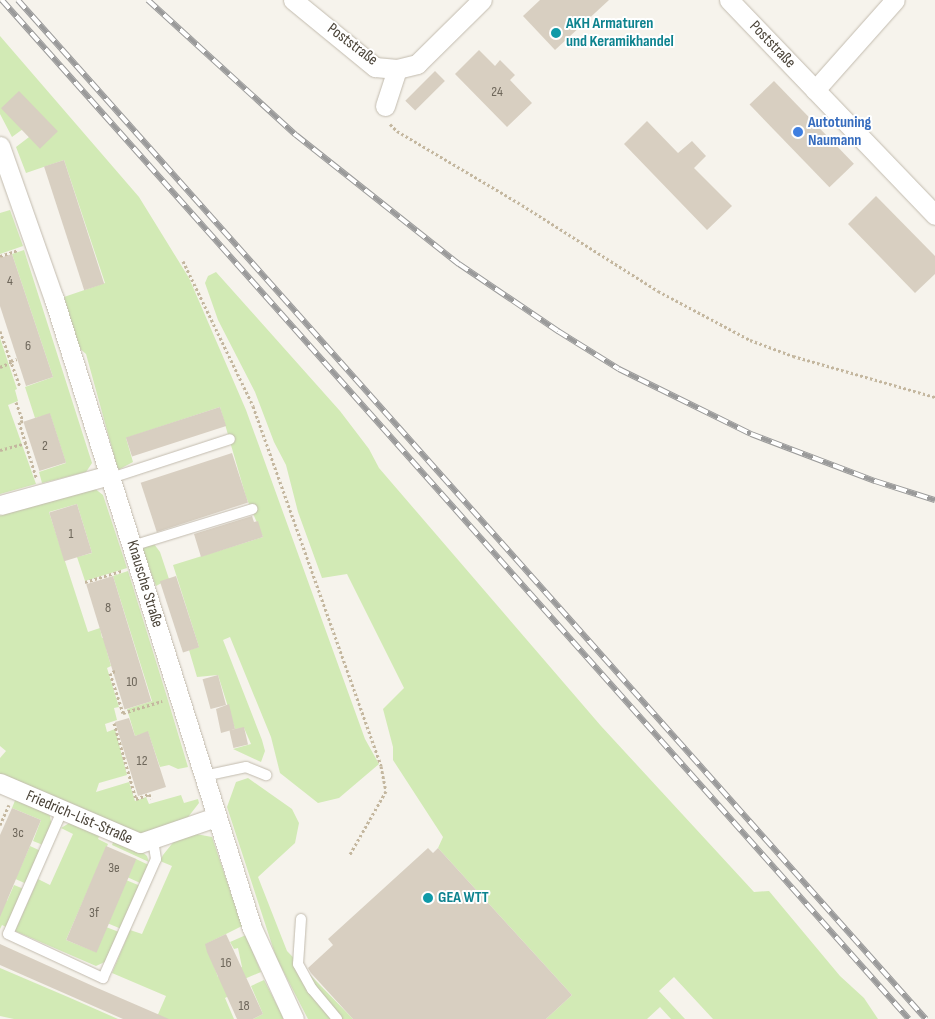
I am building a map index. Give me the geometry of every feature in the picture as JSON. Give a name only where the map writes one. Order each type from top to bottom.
[{"type":"street","name":"Poststraße","points":[[293,0],[375,67],[397,69],[417,64],[482,0]]},
{"type":"street","name":"Poststraße","points":[[729,0],[935,215]]},
{"type":"street","points":[[815,90],[895,0]]},
{"type":"street","points":[[385,106],[397,69]]},
{"type":"street","name":"Knausche Straße","points":[[0,146],[111,476],[252,928],[294,1019]]},
{"type":"street","points":[[0,506],[111,476]]},
{"type":"street","name":"Friedrich-List-Straße","points":[[0,783],[62,812],[140,843],[216,817]]},
{"type":"lane","points":[[111,476],[230,439]]},
{"type":"lane","points":[[132,546],[252,509]]},
{"type":"lane","points":[[204,776],[246,767],[266,775]]},
{"type":"lane","points":[[62,812],[8,934],[104,978],[156,859],[153,840]]},
{"type":"lane","points":[[301,919],[298,964],[312,989],[337,1019]]},
{"type":"path","points":[[385,106],[386,119],[397,131],[522,205],[658,291],[750,340],[792,356],[935,397]]},
{"type":"path","points":[[183,261],[253,406],[381,766],[386,791],[350,854]]},
{"type":"path","points":[[0,331],[20,387]]},
{"type":"path","points":[[0,367],[17,359]]},
{"type":"path","points":[[16,402],[26,443],[33,459],[42,494]]},
{"type":"path","points":[[0,450],[26,443]]},
{"type":"path","points":[[85,582],[138,566]]},
{"type":"path","points":[[115,672],[110,673],[123,713],[179,695]]},
{"type":"path","points":[[117,694],[122,693]]},
{"type":"path","points":[[114,723],[136,799],[149,794],[151,799]]},
{"type":"green space","points":[[0,36],[139,197],[189,278],[246,410],[365,739],[379,764],[339,798],[318,803],[280,773],[271,737],[230,637],[223,640],[262,740],[265,751],[261,762],[233,749],[251,744],[244,728],[235,729],[218,675],[197,677],[189,650],[199,647],[173,565],[263,537],[246,497],[220,407],[126,438],[133,462],[118,470],[86,354],[78,347],[64,297],[105,283],[64,160],[26,173],[16,147],[33,134],[27,126],[12,137],[0,114]]},
{"type":"green space","points":[[10,210],[23,246],[0,254],[0,213]]},
{"type":"green space","points":[[24,250],[92,463],[86,472],[42,483],[39,472],[66,463],[50,414],[35,418],[25,387],[53,377],[12,254]]},
{"type":"green space","points":[[216,272],[340,411],[369,449],[379,468],[601,726],[754,892],[769,891],[840,976],[864,998],[878,1019],[713,1019],[674,977],[659,991],[685,1019],[671,1019],[660,1007],[647,1019],[546,1019],[572,995],[438,848],[443,837],[393,760],[393,747],[383,709],[404,688],[347,574],[322,578],[298,512],[286,465],[274,442],[255,392],[218,320],[205,283],[208,276]]},
{"type":"green space","points":[[0,338],[17,389],[15,390],[18,401],[8,405],[36,484],[0,494]]},
{"type":"green space","points":[[94,488],[103,495],[127,568],[85,581],[77,557],[92,553],[77,504],[49,512],[88,632],[100,628],[102,638],[113,635],[116,645],[106,648],[111,666],[107,668],[119,707],[114,708],[117,720],[105,724],[107,732],[115,729],[127,775],[99,783],[96,792],[129,782],[135,801],[146,797],[149,804],[181,795],[184,803],[198,799],[199,803],[185,821],[142,837],[0,775],[0,758],[6,751],[0,746],[0,513]]},
{"type":"green space","points":[[154,544],[160,552],[169,579],[156,586],[141,548]]},
{"type":"green space","points":[[128,571],[188,767],[178,769],[169,765],[160,767],[148,732],[135,736],[127,709],[152,701],[113,576]]},
{"type":"green space","points":[[248,778],[292,809],[299,823],[295,843],[258,877],[287,951],[353,1019],[308,1019],[276,957],[227,807],[236,782]]},
{"type":"green space","points":[[16,798],[47,811],[50,816],[52,827],[43,845],[33,841],[41,820],[12,808]]},
{"type":"green space","points":[[71,822],[100,834],[98,839],[108,844],[66,940],[96,952],[106,927],[119,932],[107,961],[96,966],[15,931],[38,879],[50,885],[73,834],[61,828]]},
{"type":"green space","points":[[196,834],[212,837],[242,926],[206,944],[218,977],[242,967],[238,948],[234,949],[230,942],[246,935],[261,972],[228,986],[231,995],[225,998],[234,1019],[156,1019],[166,996],[112,973],[130,930],[142,934],[172,866],[160,861],[163,855],[175,840]]},
{"type":"green space","points":[[114,840],[141,851],[147,856],[149,862],[112,845]]},
{"type":"green space","points":[[30,846],[41,851],[26,884],[15,879]]},
{"type":"green space","points":[[136,859],[149,865],[140,883],[128,877]]},
{"type":"green space","points":[[126,880],[140,886],[121,929],[108,923]]},
{"type":"green space","points":[[14,885],[24,889],[6,927],[2,925],[0,929],[0,899],[7,901]]},
{"type":"green space","points":[[0,968],[118,1019],[14,1019],[0,1016]]},
{"type":"green space","points":[[264,980],[285,1019],[253,1019],[263,1014],[251,986]]},
{"type":"building","name":"AKH Armaturen und Keramikhandel","points":[[540,0],[609,0],[555,50],[523,16]]},
{"type":"building","points":[[479,50],[495,66],[500,60],[515,75],[510,80],[532,103],[507,127],[455,74]]},
{"type":"building","points":[[435,71],[445,81],[415,111],[405,101]]},
{"type":"building","points":[[774,81],[854,164],[829,187],[750,105]]},
{"type":"building","points":[[19,91],[58,131],[40,149],[1,108]]},
{"type":"building","points":[[647,121],[678,153],[692,141],[706,156],[694,168],[732,206],[707,230],[624,144]]},
{"type":"building","points":[[64,160],[104,284],[84,290],[44,166]]},
{"type":"building","points":[[876,196],[935,256],[935,274],[915,293],[848,224]]},
{"type":"building","points":[[12,254],[53,377],[26,386],[0,306],[0,258]]},
{"type":"building","points":[[220,407],[226,426],[132,457],[126,438]]},
{"type":"building","points":[[50,413],[66,462],[39,471],[23,422]]},
{"type":"building","points":[[232,453],[248,502],[157,532],[141,483]]},
{"type":"building","points":[[77,504],[92,553],[64,561],[49,512]]},
{"type":"building","points":[[252,516],[254,522],[258,521],[263,537],[201,557],[194,534]]},
{"type":"building","points":[[113,576],[151,701],[125,709],[86,584]]},
{"type":"building","points":[[176,576],[199,647],[183,653],[160,581]]},
{"type":"building","points":[[218,675],[226,705],[211,709],[203,679]]},
{"type":"building","points":[[229,704],[235,729],[221,733],[216,709]]},
{"type":"building","points":[[129,718],[135,736],[148,731],[166,787],[138,796],[115,722]]},
{"type":"building","points":[[244,727],[248,745],[233,748],[229,730]]},
{"type":"building","points":[[12,808],[41,820],[0,917],[0,835]]},
{"type":"building","points":[[106,846],[136,859],[97,953],[66,940]]},
{"type":"building","name":"GEA WTT","points":[[428,848],[433,853],[438,848],[572,995],[546,1019],[353,1019],[311,973],[308,968],[333,945],[328,939]]},
{"type":"building","points":[[226,934],[263,1014],[253,1019],[237,1019],[207,952],[205,944]]},
{"type":"building","points":[[0,944],[169,1019],[123,1019],[0,965]]},
{"type":"railway","points":[[2,0],[909,1019]]},
{"type":"railway","points":[[18,0],[926,1019]]},
{"type":"railway","points":[[148,0],[296,135],[459,264],[558,331],[619,369],[751,434],[875,481],[935,500]]},
{"type":"place","name":"AKH Armaturen und Keramikhandel","points":[[556,33]]},
{"type":"place","name":"Autotuning Naumann","points":[[798,132]]},
{"type":"place","name":"GEA WTT","points":[[428,898]]}]
